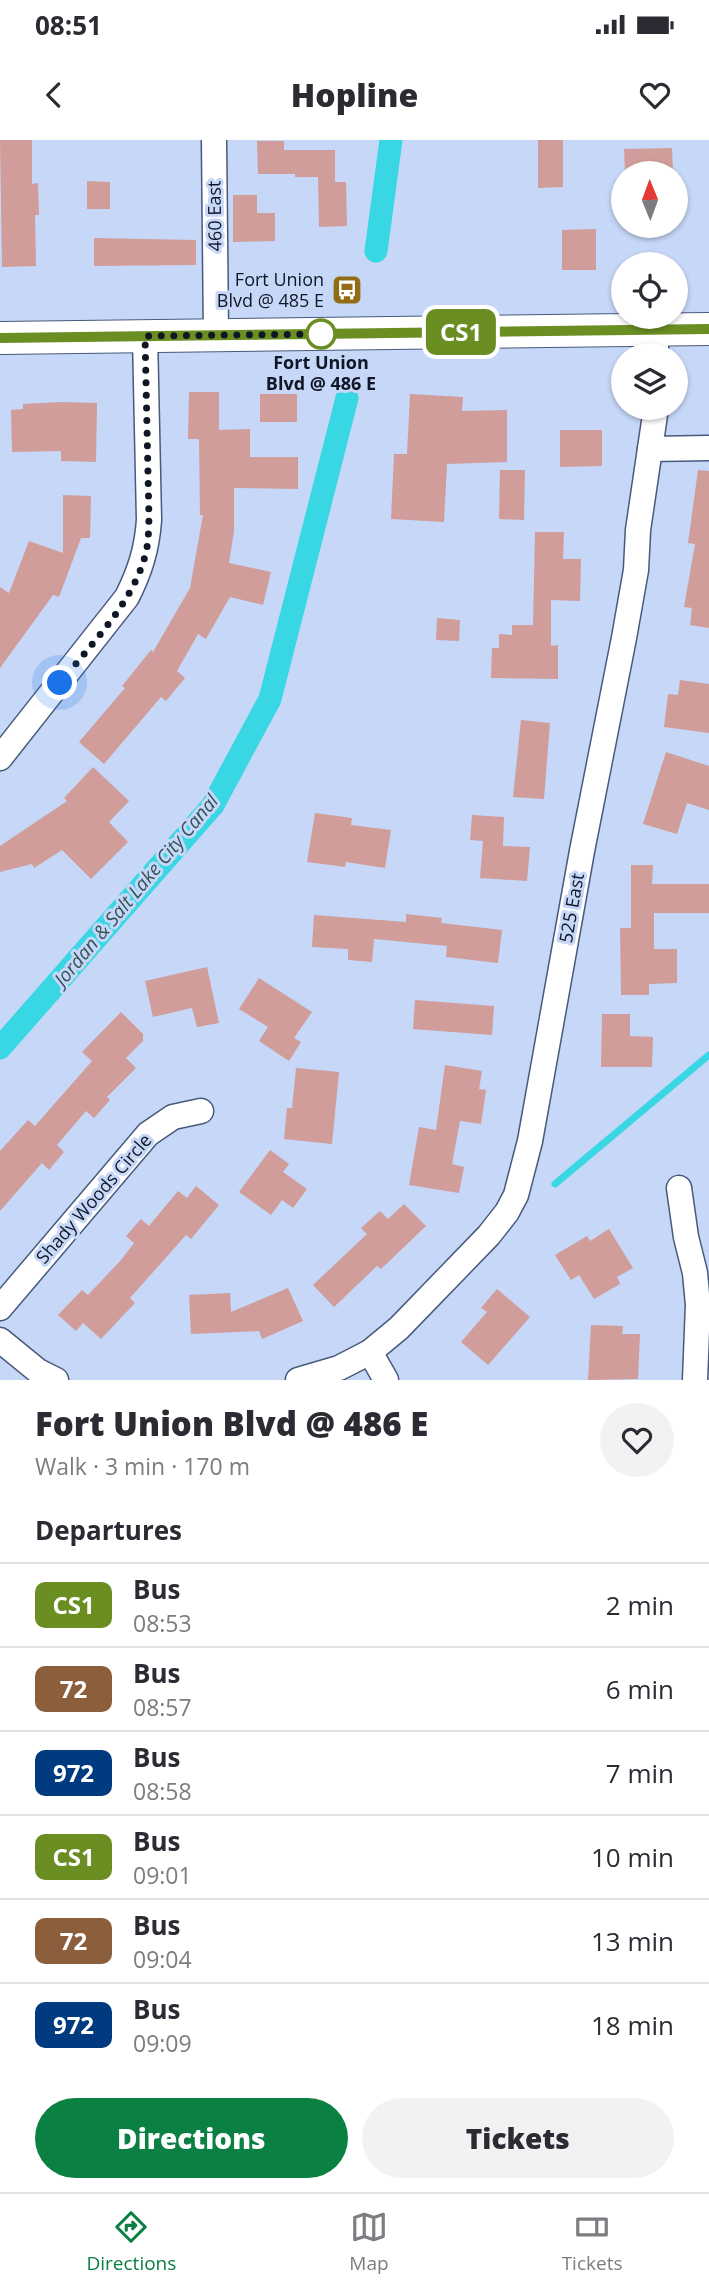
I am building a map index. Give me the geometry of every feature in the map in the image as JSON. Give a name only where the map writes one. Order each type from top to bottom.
[{"type":"main road","points":[[0,338],[216,335],[656,342],[709,329]]},
{"type":"street","name":"460 East","points":[[214,140],[216,335]]},
{"type":"street","points":[[0,758],[127,597],[139,574],[147,547],[149,520],[145,336]]},
{"type":"street","name":"525 East","points":[[298,1380],[339,1368],[370,1352],[399,1328],[489,1236],[516,1195],[523,1173],[624,638],[636,570],[638,530],[654,420]]},
{"type":"street","points":[[650,449],[709,448]]},
{"type":"street","name":"Shady Woods Circle","points":[[0,1308],[148,1134],[173,1117],[201,1111]]},
{"type":"street","points":[[679,1188],[686,1237],[695,1273],[698,1305],[695,1380]]},
{"type":"street","points":[[0,1340],[38,1371],[56,1380]]},
{"type":"street","points":[[370,1352],[386,1380]]},
{"type":"building","points":[[0,140],[32,140],[32,184],[38,183],[39,215],[35,215],[36,266],[2,267]]},
{"type":"building","points":[[538,140],[563,140],[563,187],[538,188]]},
{"type":"building","points":[[257,141],[284,141],[284,150],[335,150],[335,182],[346,182],[347,226],[319,227],[318,177],[258,174]]},
{"type":"building","points":[[672,148],[673,161],[624,161],[624,149]]},
{"type":"building","points":[[87,181],[110,182],[110,209],[87,209]]},
{"type":"building","points":[[233,195],[257,195],[257,213],[275,213],[275,241],[233,242]]},
{"type":"building","points":[[596,229],[596,270],[562,270],[562,230]]},
{"type":"building","points":[[94,238],[196,240],[196,265],[94,266]]},
{"type":"building","points":[[189,392],[219,392],[219,430],[250,429],[250,457],[298,457],[298,489],[234,488],[234,531],[229,563],[271,572],[263,605],[230,597],[206,639],[198,634],[177,671],[185,678],[166,701],[161,697],[104,764],[79,742],[125,688],[122,686],[151,650],[153,652],[190,588],[203,515],[200,515],[199,439],[188,439]]},
{"type":"building","points":[[260,394],[297,394],[297,422],[260,422]]},
{"type":"building","points":[[410,394],[463,397],[462,411],[507,410],[507,462],[447,464],[444,522],[391,519],[394,454],[407,454]]},
{"type":"building","points":[[97,403],[96,462],[61,461],[61,451],[12,452],[11,410],[23,409],[23,404]]},
{"type":"building","points":[[560,430],[602,430],[602,466],[560,467]]},
{"type":"building","points":[[500,470],[525,470],[524,520],[499,519]]},
{"type":"building","points":[[698,470],[709,471],[709,628],[690,625],[692,608],[684,607],[695,544],[688,543]]},
{"type":"building","points":[[63,495],[91,496],[90,538],[81,538],[59,597],[53,595],[0,668],[0,587],[9,593],[29,541],[63,553]]},
{"type":"building","points":[[535,532],[564,532],[563,559],[581,559],[580,601],[551,600],[551,646],[558,645],[558,679],[491,678],[492,648],[499,648],[499,634],[512,635],[512,625],[533,625]]},
{"type":"building","points":[[437,618],[460,620],[459,641],[436,640]]},
{"type":"building","points":[[680,680],[709,684],[709,733],[664,727],[668,694],[678,695]]},
{"type":"building","points":[[521,720],[550,723],[544,799],[513,797]]},
{"type":"building","points":[[666,752],[709,766],[709,810],[687,803],[677,834],[643,824]]},
{"type":"building","points":[[93,767],[129,801],[109,822],[128,842],[91,879],[62,850],[34,868],[32,864],[0,872],[0,846],[67,801],[64,798]]},
{"type":"building","points":[[315,813],[352,818],[351,825],[391,830],[385,868],[346,862],[345,867],[307,862]]},
{"type":"building","points":[[472,815],[504,817],[503,846],[530,847],[527,881],[480,878],[483,841],[470,840]]},
{"type":"building","points":[[631,865],[653,865],[652,884],[709,884],[709,913],[654,913],[654,949],[677,949],[677,983],[649,984],[649,995],[621,995],[620,928],[631,928]]},
{"type":"building","points":[[406,914],[442,918],[441,923],[502,930],[498,963],[446,957],[447,946],[374,939],[372,962],[348,960],[348,949],[312,947],[314,915],[406,922]]},
{"type":"building","points":[[207,967],[219,1023],[197,1027],[192,1008],[153,1017],[145,981]]},
{"type":"building","points":[[259,978],[312,1012],[294,1038],[301,1042],[289,1061],[259,1041],[268,1027],[239,1009]]},
{"type":"building","points":[[415,1000],[494,1006],[492,1035],[413,1029]]},
{"type":"building","points":[[121,1012],[143,1034],[143,1041],[126,1058],[136,1068],[107,1097],[110,1100],[94,1118],[86,1111],[57,1145],[64,1152],[49,1170],[42,1163],[0,1211],[0,1151],[28,1120],[35,1126],[92,1061],[82,1052]]},
{"type":"building","points":[[602,1014],[630,1014],[630,1036],[653,1037],[652,1067],[601,1067]]},
{"type":"building","points":[[445,1065],[482,1071],[479,1089],[486,1090],[481,1124],[460,1121],[452,1164],[464,1167],[459,1193],[409,1185],[419,1127],[436,1130]]},
{"type":"building","points":[[296,1068],[339,1072],[332,1144],[284,1139],[287,1108],[292,1108]]},
{"type":"building","points":[[270,1150],[289,1164],[283,1172],[307,1189],[293,1208],[282,1200],[271,1215],[239,1192]]},
{"type":"building","points":[[196,1186],[219,1205],[191,1239],[186,1235],[130,1298],[135,1303],[101,1339],[83,1323],[76,1331],[58,1315],[82,1290],[88,1295],[121,1260],[134,1243],[126,1236],[141,1219],[149,1226],[178,1191],[187,1198]]},
{"type":"building","points":[[404,1204],[426,1226],[381,1269],[377,1266],[334,1307],[313,1285],[367,1234],[361,1228],[380,1211],[388,1219]]},
{"type":"building","points":[[609,1229],[633,1268],[617,1277],[620,1284],[594,1299],[579,1275],[571,1280],[555,1255],[587,1236],[590,1241]]},
{"type":"building","points":[[288,1288],[303,1321],[262,1339],[259,1331],[191,1334],[189,1295],[230,1293],[231,1312]]},
{"type":"building","points":[[497,1289],[530,1317],[488,1365],[461,1342],[487,1312],[481,1308]]},
{"type":"building","points":[[591,1325],[623,1326],[622,1334],[640,1334],[638,1379],[588,1380]]},
{"type":"waterway","name":"Jordan & Salt Lake City Canal","points":[[376,251],[391,140]]},
{"type":"waterway","name":"Jordan & Salt Lake City Canal","points":[[0,1048],[213,805],[270,699],[347,398]]},
{"type":"waterway","points":[[555,1184],[709,1055]]},
{"type":"bus line","name":"CS1","points":[[0,338],[709,329]]},
{"type":"place","name":"Fort Union Blvd @ 485 E","points":[[347,290]]},
{"type":"place","name":"Fort Union Blvd @ 486 E","points":[[321,334]]},
{"type":"route","points":[[60,683],[127,597],[139,574],[147,547],[149,520],[145,336],[321,334]]}]
